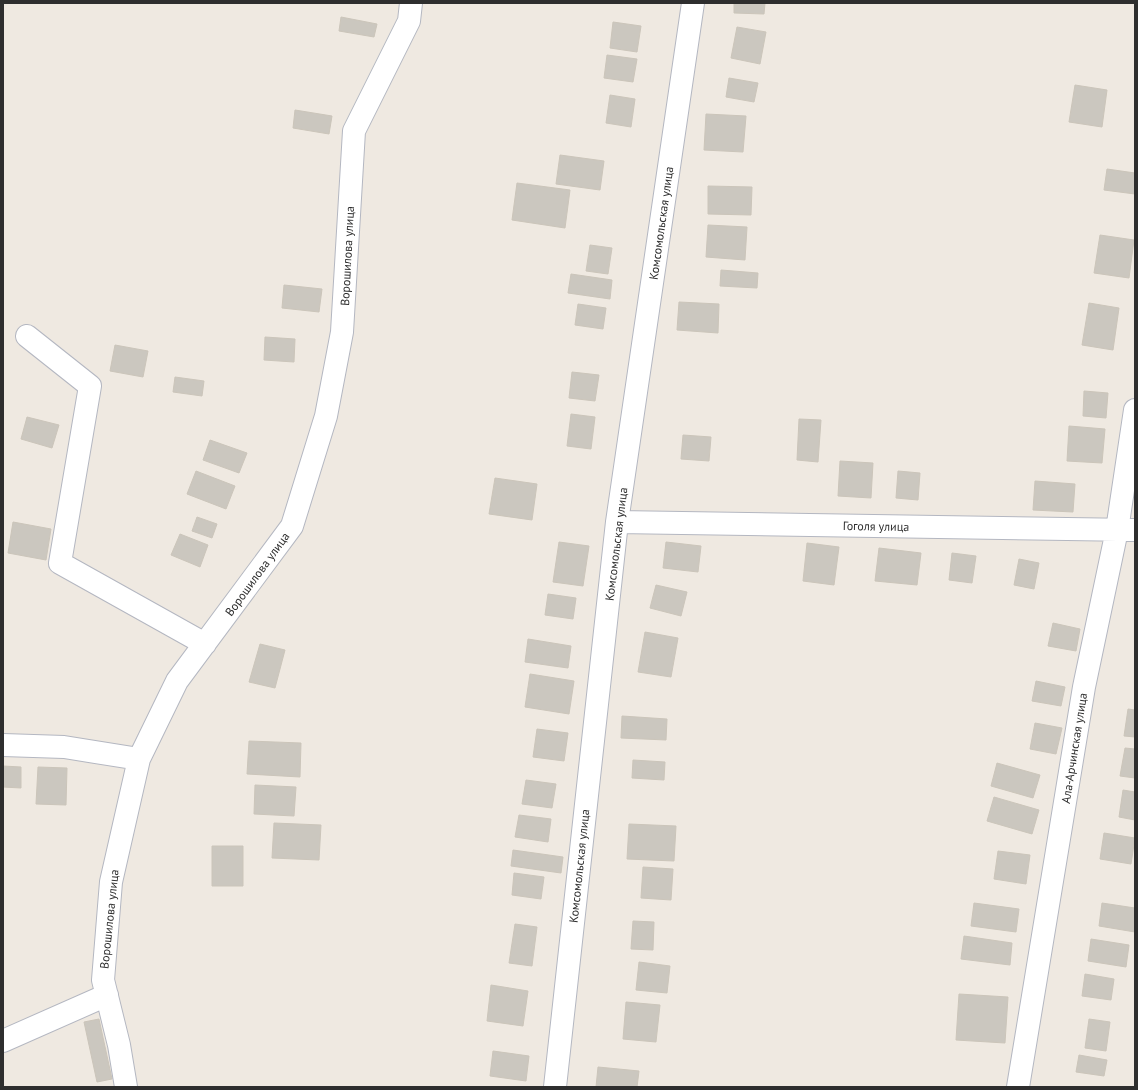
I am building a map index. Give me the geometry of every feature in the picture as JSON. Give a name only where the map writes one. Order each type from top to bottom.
[{"type":"street","name":"Ворошилова улица","points":[[126,1087],[120,1045],[103,980],[111,882],[139,759],[177,681],[292,526],[326,416],[342,332],[354,131],[409,21],[411,3]]},
{"type":"street","name":"Комсомольская улица","points":[[555,1087],[617,522],[693,3]]},
{"type":"street","points":[[27,336],[90,386],[60,563],[205,644]]},
{"type":"street","name":"Ала-Арчинская улица","points":[[1018,1087],[1084,687],[1126,530],[1135,410]]},
{"type":"street","name":"Гоголя улица","points":[[617,522],[1126,530]]},
{"type":"street","points":[[3,745],[64,747],[139,759]]},
{"type":"street","points":[[3,1041],[107,995]]},
{"type":"building","points":[[734,3],[765,3],[764,14],[734,13]]},
{"type":"building","points":[[341,17],[377,24],[374,37],[339,31]]},
{"type":"building","points":[[613,22],[641,26],[637,52],[610,48]]},
{"type":"building","points":[[737,27],[766,32],[760,64],[731,58]]},
{"type":"building","points":[[607,55],[637,59],[633,82],[604,78]]},
{"type":"building","points":[[729,78],[758,83],[754,102],[726,97]]},
{"type":"building","points":[[1075,85],[1107,90],[1102,127],[1069,122]]},
{"type":"building","points":[[610,95],[635,99],[631,127],[606,123]]},
{"type":"building","points":[[295,110],[332,116],[329,134],[293,128]]},
{"type":"building","points":[[706,114],[746,116],[743,152],[704,150]]},
{"type":"building","points":[[560,155],[604,161],[600,190],[556,184]]},
{"type":"building","points":[[1107,169],[1135,173],[1135,194],[1104,190]]},
{"type":"building","points":[[517,183],[570,190],[565,228],[512,220]]},
{"type":"building","points":[[708,186],[752,187],[751,215],[708,214]]},
{"type":"building","points":[[708,225],[747,227],[745,260],[706,257]]},
{"type":"building","points":[[1100,235],[1134,240],[1129,278],[1094,273]]},
{"type":"building","points":[[590,245],[612,248],[608,274],[586,271]]},
{"type":"building","points":[[721,270],[758,273],[757,288],[720,286]]},
{"type":"building","points":[[571,274],[612,280],[610,299],[568,293]]},
{"type":"building","points":[[284,285],[322,289],[319,312],[282,308]]},
{"type":"building","points":[[679,302],[719,304],[718,333],[677,330]]},
{"type":"building","points":[[1089,303],[1119,308],[1113,350],[1082,345]]},
{"type":"building","points":[[578,304],[606,308],[603,329],[575,325]]},
{"type":"building","points":[[265,337],[295,339],[294,362],[264,360]]},
{"type":"building","points":[[115,345],[148,351],[143,377],[110,371]]},
{"type":"building","points":[[572,372],[599,375],[595,401],[569,398]]},
{"type":"building","points":[[175,377],[204,381],[202,396],[173,392]]},
{"type":"building","points":[[1084,391],[1108,393],[1106,418],[1083,416]]},
{"type":"building","points":[[571,414],[595,417],[591,449],[567,446]]},
{"type":"building","points":[[27,417],[59,425],[52,448],[21,439]]},
{"type":"building","points":[[799,419],[821,420],[818,462],[797,460]]},
{"type":"building","points":[[1069,426],[1105,429],[1102,463],[1067,461]]},
{"type":"building","points":[[683,435],[711,437],[709,461],[681,459]]},
{"type":"building","points":[[210,440],[247,453],[239,473],[203,460]]},
{"type":"building","points":[[840,461],[873,463],[871,498],[838,496]]},
{"type":"building","points":[[196,471],[235,486],[226,509],[187,494]]},
{"type":"building","points":[[898,471],[920,473],[918,500],[896,498]]},
{"type":"building","points":[[495,478],[537,484],[532,520],[489,514]]},
{"type":"building","points":[[1035,481],[1075,484],[1073,512],[1033,510]]},
{"type":"building","points":[[197,517],[217,524],[212,538],[192,531]]},
{"type":"building","points":[[13,522],[51,529],[46,560],[8,553]]},
{"type":"building","points":[[180,534],[208,545],[200,567],[171,555]]},
{"type":"building","points":[[559,542],[589,546],[583,586],[553,582]]},
{"type":"building","points":[[666,542],[701,546],[698,572],[663,568]]},
{"type":"building","points":[[807,543],[839,547],[834,585],[803,581]]},
{"type":"building","points":[[879,548],[921,553],[917,585],[875,581]]},
{"type":"building","points":[[952,553],[976,556],[972,583],[949,580]]},
{"type":"building","points":[[1019,559],[1039,563],[1034,589],[1014,585]]},
{"type":"building","points":[[656,585],[687,592],[681,616],[650,608]]},
{"type":"building","points":[[548,594],[576,598],[573,619],[545,615]]},
{"type":"building","points":[[1053,623],[1080,629],[1076,651],[1048,646]]},
{"type":"building","points":[[645,632],[678,638],[671,677],[638,672]]},
{"type":"building","points":[[528,639],[571,646],[568,668],[525,662]]},
{"type":"building","points":[[260,644],[285,650],[275,688],[249,682]]},
{"type":"building","points":[[530,674],[574,681],[569,714],[525,707]]},
{"type":"building","points":[[1036,681],[1065,687],[1061,706],[1032,701]]},
{"type":"building","points":[[1128,709],[1135,710],[1135,737],[1124,736]]},
{"type":"building","points":[[622,716],[667,719],[666,740],[621,738]]},
{"type":"building","points":[[1035,723],[1062,728],[1056,754],[1030,749]]},
{"type":"building","points":[[537,729],[568,733],[564,761],[533,757]]},
{"type":"building","points":[[249,741],[301,743],[300,777],[247,774]]},
{"type":"building","points":[[1125,748],[1135,749],[1135,778],[1120,776]]},
{"type":"building","points":[[633,760],[665,762],[664,780],[632,778]]},
{"type":"building","points":[[997,763],[1040,775],[1033,798],[991,786]]},
{"type":"building","points":[[3,766],[21,767],[21,788],[3,787]]},
{"type":"building","points":[[38,767],[67,768],[66,805],[36,804]]},
{"type":"building","points":[[526,780],[556,784],[552,808],[522,804]]},
{"type":"building","points":[[255,785],[296,787],[294,816],[254,814]]},
{"type":"building","points":[[1123,790],[1135,792],[1135,820],[1119,817]]},
{"type":"building","points":[[994,797],[1039,810],[1032,834],[987,821]]},
{"type":"building","points":[[519,815],[551,819],[548,842],[515,837]]},
{"type":"building","points":[[274,823],[321,825],[319,860],[272,858]]},
{"type":"building","points":[[629,824],[676,826],[674,861],[627,859]]},
{"type":"building","points":[[1104,833],[1135,838],[1131,864],[1100,859]]},
{"type":"building","points":[[212,846],[243,846],[243,886],[212,886]]},
{"type":"building","points":[[513,850],[563,857],[561,873],[511,866]]},
{"type":"building","points":[[998,851],[1030,855],[1026,884],[994,879]]},
{"type":"building","points":[[643,867],[673,869],[671,900],[641,898]]},
{"type":"building","points":[[514,873],[544,877],[541,899],[512,895]]},
{"type":"building","points":[[974,903],[1019,909],[1016,932],[971,926]]},
{"type":"building","points":[[1102,903],[1135,908],[1135,932],[1099,926]]},
{"type":"building","points":[[633,921],[654,922],[653,950],[631,949]]},
{"type":"building","points":[[515,924],[537,927],[532,966],[509,963]]},
{"type":"building","points":[[964,936],[1012,943],[1010,965],[961,959]]},
{"type":"building","points":[[1091,939],[1129,945],[1126,967],[1088,961]]},
{"type":"building","points":[[639,962],[670,966],[667,993],[636,990]]},
{"type":"building","points":[[1085,974],[1114,979],[1111,1000],[1082,996]]},
{"type":"building","points":[[491,985],[528,991],[523,1026],[487,1021]]},
{"type":"building","points":[[959,994],[1008,997],[1005,1043],[956,1040]]},
{"type":"building","points":[[626,1002],[660,1005],[656,1042],[623,1039]]},
{"type":"building","points":[[99,1019],[112,1079],[97,1082],[84,1022]]},
{"type":"building","points":[[1089,1019],[1110,1022],[1106,1051],[1085,1048]]},
{"type":"building","points":[[493,1051],[529,1056],[526,1081],[490,1076]]},
{"type":"building","points":[[1079,1055],[1107,1060],[1104,1076],[1076,1072]]},
{"type":"building","points":[[598,1067],[639,1071],[637,1087],[596,1087]]}]
